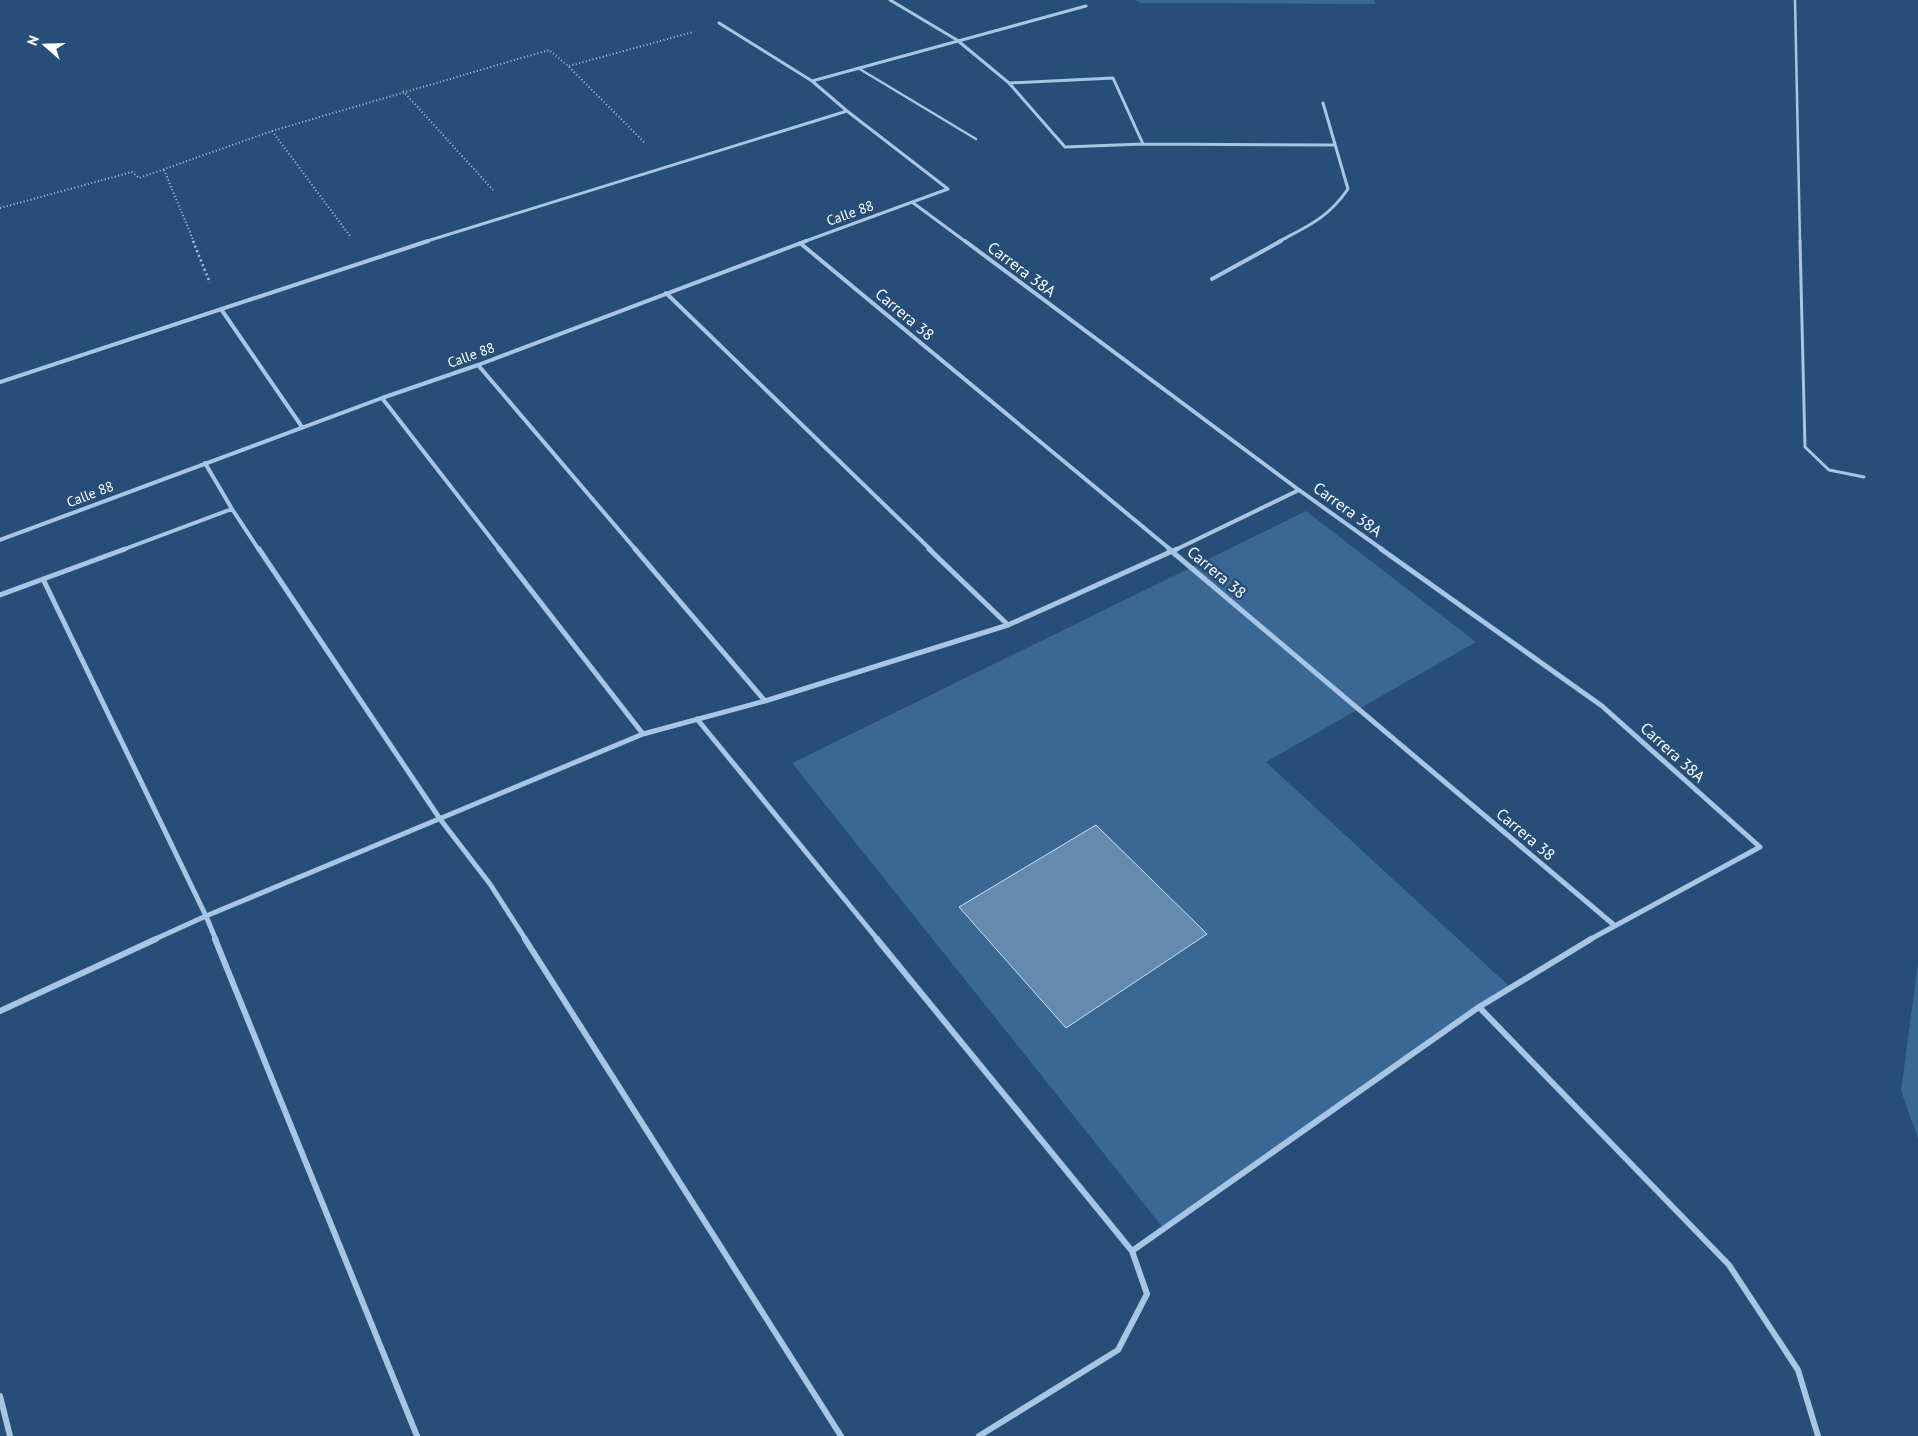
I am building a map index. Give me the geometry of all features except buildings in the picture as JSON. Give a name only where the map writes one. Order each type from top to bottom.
[{"type":"street","points":[[890,0],[957,40],[1009,83],[1065,147],[1143,144],[1334,146]]},
{"type":"street","points":[[812,81],[1086,6]]},
{"type":"street","points":[[721,24],[812,81],[847,111]]},
{"type":"street","points":[[1009,83],[1112,78],[1143,144]]},
{"type":"street","points":[[1212,279],[1321,219],[1338,203],[1348,189],[1323,103]]},
{"type":"street","points":[[0,382],[368,260],[847,111]]},
{"type":"street","name":"Calle 88","points":[[0,540],[302,427],[478,365],[948,189],[847,111]]},
{"type":"street","name":"Carrera 38A","points":[[912,202],[1299,490],[1602,706],[1760,846],[1614,925]]},
{"type":"street","name":"Carrera 38","points":[[800,243],[1172,550],[1614,925]]},
{"type":"street","points":[[666,293],[1008,625]]},
{"type":"street","points":[[220,308],[302,427]]},
{"type":"street","points":[[478,365],[765,701]]},
{"type":"street","points":[[382,398],[643,734]]},
{"type":"street","points":[[205,463],[232,509],[440,819],[490,884],[841,1436]]},
{"type":"street","points":[[0,1010],[206,916],[643,734],[765,701],[1008,625],[1299,490]]},
{"type":"street","points":[[0,595],[232,509]]},
{"type":"street","points":[[43,579],[206,916],[417,1436]]},
{"type":"street","points":[[697,719],[715,744],[1132,1251],[1147,1294],[1118,1350],[979,1436]]},
{"type":"street","points":[[1132,1251],[1479,1007],[1614,925]]},
{"type":"street","points":[[1479,1007],[1729,1265],[1798,1370],[1818,1436]]},
{"type":"street","points":[[0,1396],[10,1436]]},
{"type":"lane","points":[[1795,0],[1805,447],[1829,470],[1864,477]]},
{"type":"lane","points":[[858,68],[976,139]]},
{"type":"path","points":[[568,66],[721,24]]},
{"type":"path","points":[[0,208],[132,172],[139,178],[272,131],[403,91],[549,50],[568,66],[668,167]]},
{"type":"path","points":[[403,91],[516,214]]},
{"type":"path","points":[[272,131],[368,260]]},
{"type":"path","points":[[164,170],[220,308]]},
{"type":"shaded area","points":[[1134,0],[1374,0],[1376,4],[1141,3]]},
{"type":"shaded area","points":[[1306,511],[1476,642],[1266,762],[1509,986],[1164,1229],[792,763]]},
{"type":"shaded area","points":[[1918,963],[1918,1138],[1901,1091]]}]
